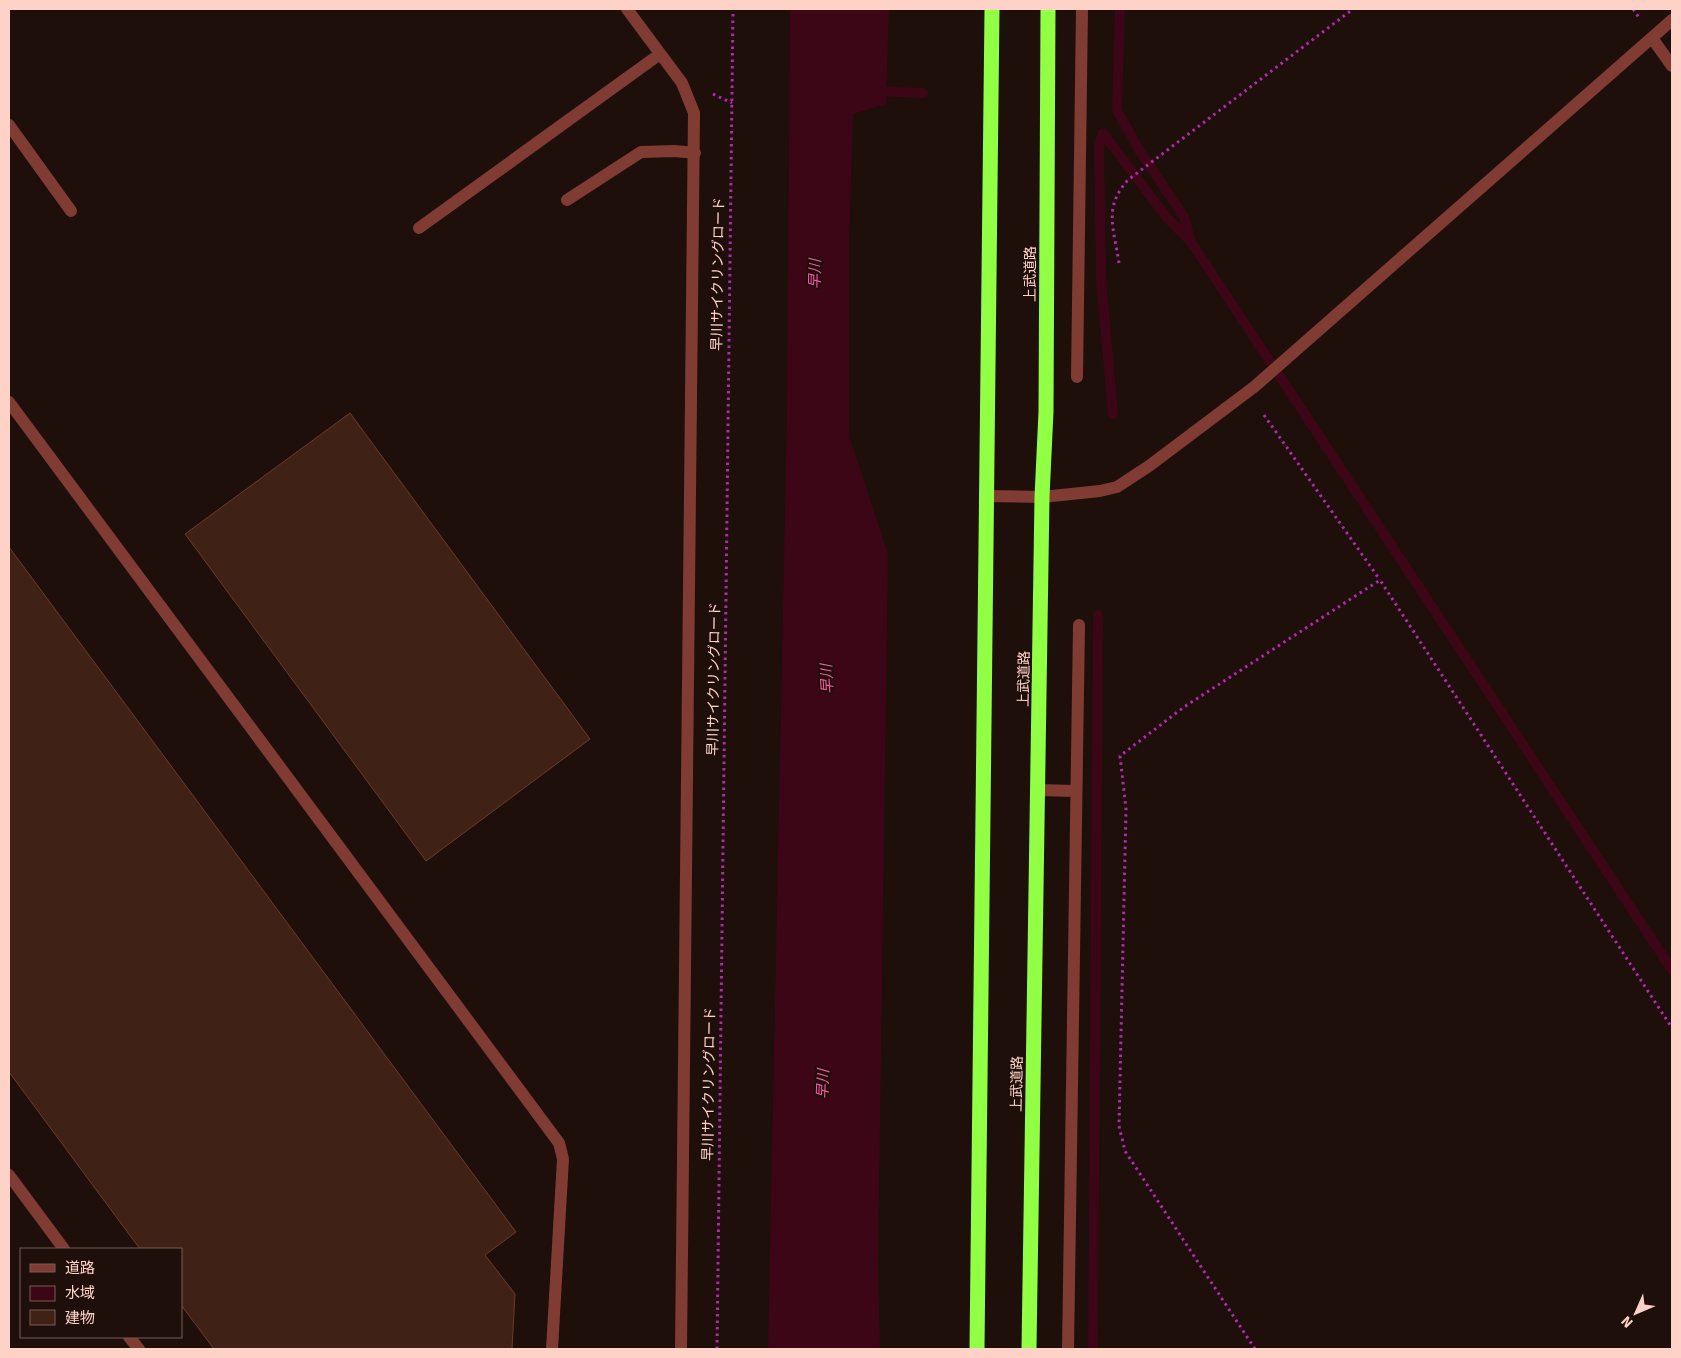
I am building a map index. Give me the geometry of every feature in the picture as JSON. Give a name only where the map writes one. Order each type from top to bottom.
[{"type":"highway","points":[[977,1349],[985,496],[992,9]]},
{"type":"highway","name":"上武道路","points":[[1029,1349],[1042,496],[1046,412],[1048,9]]},
{"type":"street","points":[[627,9],[682,83],[690,98],[694,113],[681,1349]]},
{"type":"street","points":[[1077,377],[1082,9]]},
{"type":"street","points":[[985,496],[1042,496],[1087,493],[1117,487],[1149,466],[1254,387],[1672,20]]},
{"type":"street","points":[[1652,38],[1672,66]]},
{"type":"street","points":[[419,228],[660,54]]},
{"type":"street","points":[[9,125],[72,211]]},
{"type":"street","points":[[567,200],[642,152],[675,151],[695,153]]},
{"type":"street","points":[[9,402],[560,1143],[563,1159],[552,1349]]},
{"type":"street","points":[[1068,1349],[1074,791],[1079,624]]},
{"type":"street","points":[[1038,790],[1074,791]]},
{"type":"street","points":[[9,1175],[63,1248]]},
{"type":"street","points":[[130,1338],[139,1349]]},
{"type":"path","name":"早川サイクリングロード","points":[[717,1349],[732,9]]},
{"type":"path","points":[[1119,262],[1111,211],[1118,190],[1156,158],[1353,9]]},
{"type":"path","points":[[710,93],[732,103]]},
{"type":"path","points":[[1264,415],[1380,580],[1672,1028]]},
{"type":"path","points":[[1255,1349],[1125,1151],[1119,1126],[1126,809],[1120,756],[1184,707],[1380,580]]},
{"type":"water","name":"早川","points":[[790,9],[889,9],[886,104],[853,114],[849,244],[849,436],[888,554],[878,1264],[880,1349],[768,1349],[787,413]]},
{"type":"building","points":[[350,413],[590,739],[426,861],[185,534]]},
{"type":"building","points":[[9,547],[516,1232],[485,1255],[515,1294],[512,1349],[214,1349],[182,1306],[182,1248],[139,1248],[9,1072]]},
{"type":"waterway","points":[[1120,9],[1117,110],[1141,153],[1184,217],[1191,242],[1672,970]]},
{"type":"waterway","points":[[874,91],[923,93]]},
{"type":"waterway","points":[[1113,414],[1101,279],[1099,145],[1103,133],[1167,218],[1190,241]]},
{"type":"waterway","points":[[1093,1349],[1098,615]]}]
